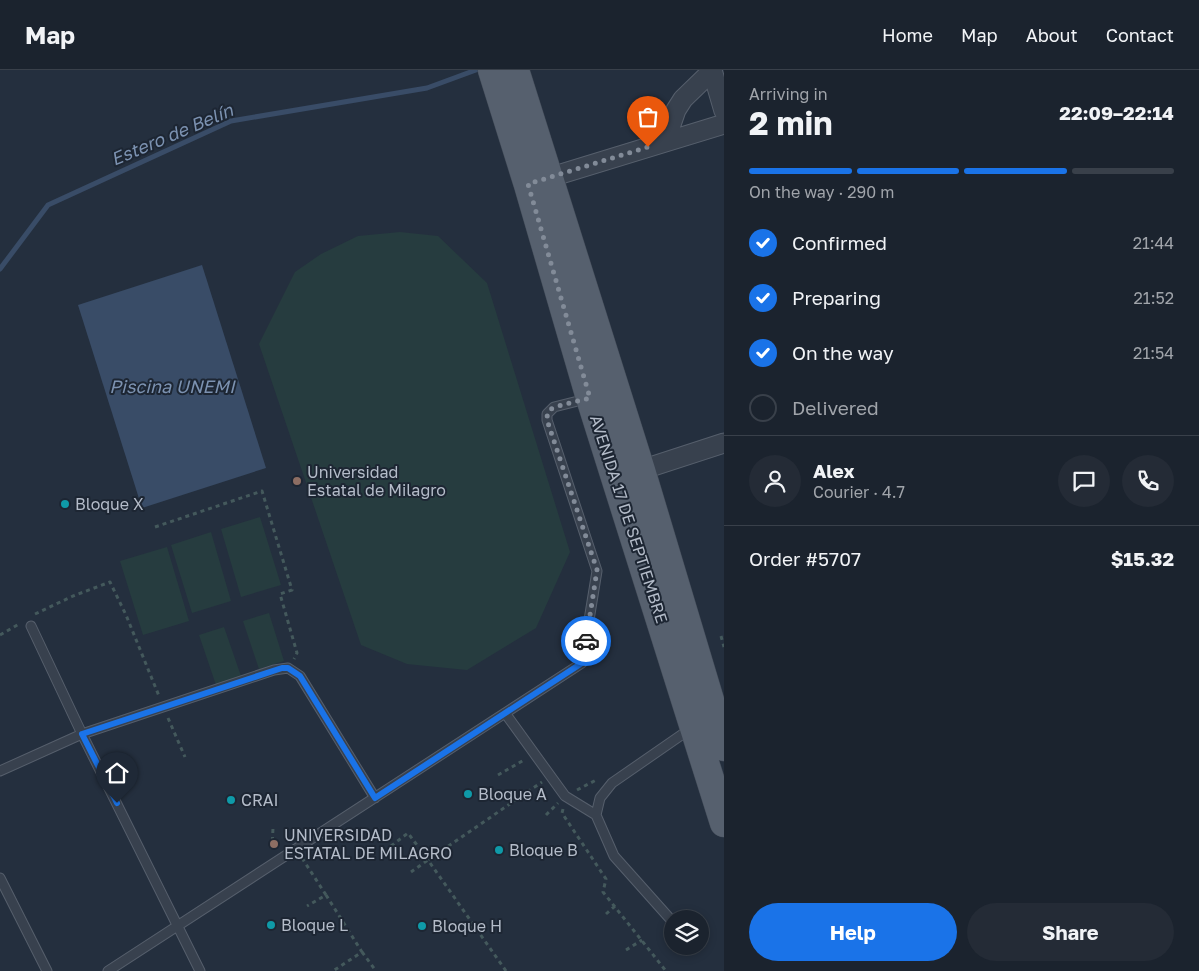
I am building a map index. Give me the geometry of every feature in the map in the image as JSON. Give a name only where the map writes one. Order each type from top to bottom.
[{"type":"main road","name":"AVENIDA 17 DE SEPTIEMBRE","points":[[506,78],[538,181],[641,470],[724,748]]},
{"type":"main road","name":"AVENIDA 17 DE SEPTIEMBRE","points":[[538,181],[590,398],[724,824]]},
{"type":"street","points":[[665,142],[676,110],[683,98],[712,70],[724,111]]},
{"type":"street","points":[[538,181],[724,124]]},
{"type":"street","points":[[641,470],[724,443]]},
{"type":"lane","points":[[108,971],[582,663],[597,570],[547,420],[547,414],[554,407],[590,398]]},
{"type":"lane","points":[[633,534],[653,628]]},
{"type":"lane","points":[[29,621],[82,734],[200,971]]},
{"type":"lane","points":[[0,771],[82,734],[274,670],[288,668],[300,676],[375,798]]},
{"type":"lane","points":[[596,815],[600,798],[612,783],[693,724],[673,694]]},
{"type":"lane","points":[[506,713],[565,796],[596,815],[614,856],[664,912]]},
{"type":"lane","points":[[0,878],[47,971]]},
{"type":"path","points":[[155,527],[262,492],[292,590],[280,594],[297,653],[288,668]]},
{"type":"path","points":[[0,635],[73,596],[110,582],[126,614],[185,757]]},
{"type":"path","points":[[721,636],[724,647]]},
{"type":"path","points":[[498,776],[535,754]]},
{"type":"path","points":[[411,872],[551,776]]},
{"type":"path","points":[[565,796],[562,813],[606,879],[603,892],[666,971]]},
{"type":"path","points":[[272,865],[273,828]]},
{"type":"path","points":[[391,846],[408,833],[506,971]]},
{"type":"path","points":[[296,849],[376,971]]},
{"type":"path","points":[[307,906],[326,895]]},
{"type":"path","points":[[606,914],[615,906]]},
{"type":"path","points":[[463,933],[474,926]]},
{"type":"path","points":[[626,950],[642,940]]},
{"type":"path","points":[[333,971],[362,952]]},
{"type":"green space","points":[[400,232],[438,236],[487,283],[570,552],[536,628],[467,670],[407,664],[361,645],[259,344],[295,272],[321,254],[358,236]]},
{"type":"green space","points":[[260,517],[281,585],[241,597],[221,529]]},
{"type":"green space","points":[[211,532],[231,601],[192,613],[171,545]]},
{"type":"green space","points":[[167,547],[189,621],[143,635],[120,561]]},
{"type":"green space","points":[[269,613],[284,661],[259,669],[243,621]]},
{"type":"green space","points":[[224,627],[241,676],[216,685],[199,635]]},
{"type":"water","name":"Piscina UNEMI","points":[[202,265],[266,468],[142,508],[78,305]]},
{"type":"waterway","name":"Estero de Belín","points":[[0,269],[48,205],[231,121],[427,88],[476,70]]},
{"type":"way so far","points":[[586,641],[597,570],[547,420],[547,414],[554,407],[590,398],[528,184],[648,147]]},
{"type":"place","name":"Universidad Estatal de Milagro","points":[[297,481]]},
{"type":"place","name":"Bloque X","points":[[65,504]]},
{"type":"place","name":"Bloque A","points":[[468,794]]},
{"type":"place","name":"CRAI","points":[[231,800]]},
{"type":"place","name":"UNIVERSIDAD ESTATAL DE MILAGRO","points":[[274,844]]},
{"type":"place","name":"Bloque B","points":[[499,850]]},
{"type":"place","name":"Bloque L","points":[[271,925]]},
{"type":"place","name":"Bloque H","points":[[422,926]]},
{"type":"route","points":[[117,803],[82,734],[282,668],[288,668],[300,676],[375,798],[582,663],[586,641]]}]
